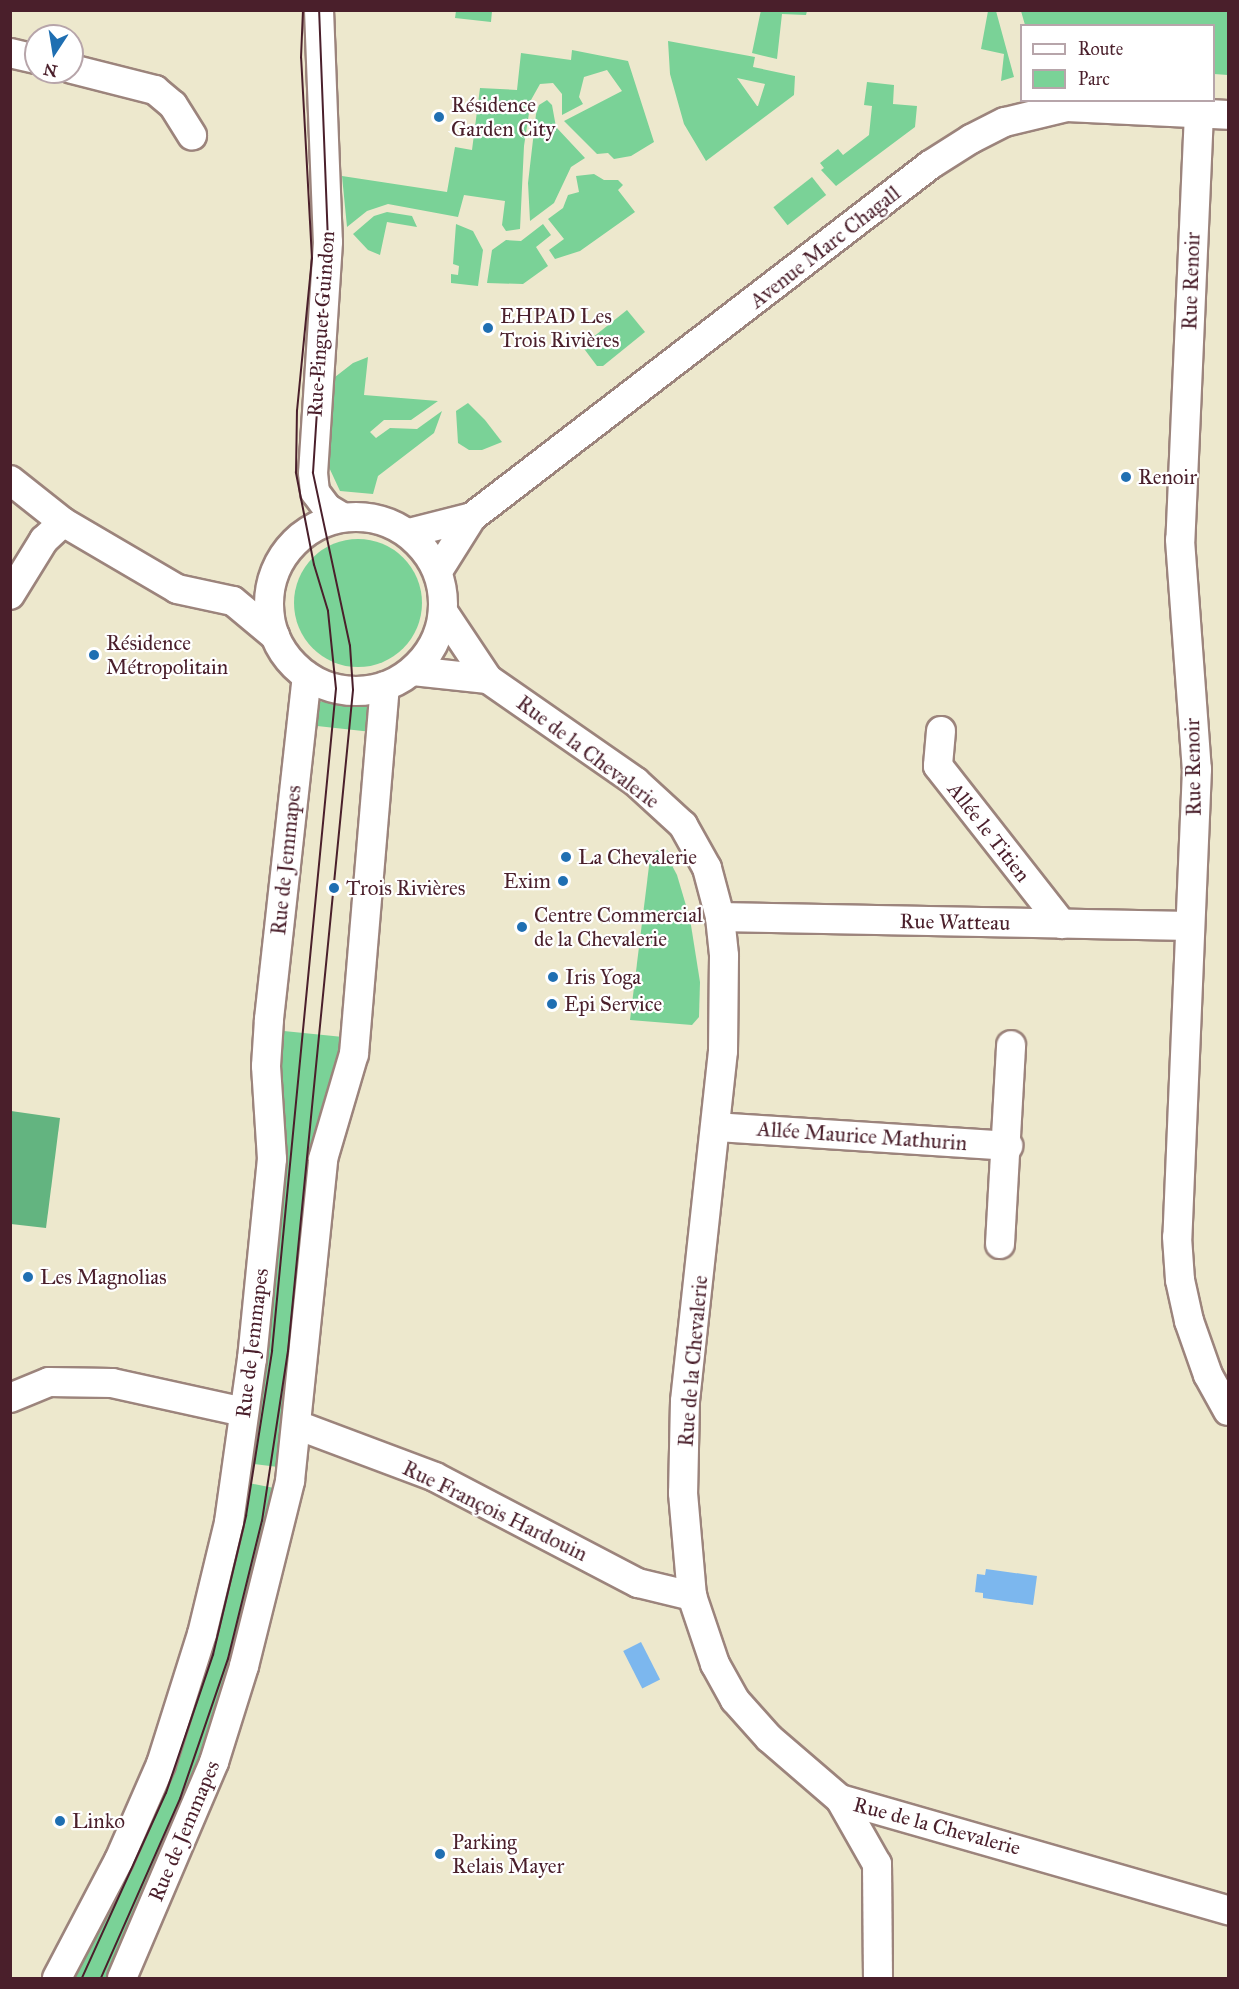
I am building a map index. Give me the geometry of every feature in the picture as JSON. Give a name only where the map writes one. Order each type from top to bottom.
[{"type":"street","name":"Rue Pinguet Guindon","points":[[319,10],[328,242],[313,474],[315,492],[327,508],[342,517]]},
{"type":"street","points":[[84,72],[154,90],[173,105],[192,136]]},
{"type":"street","name":"Avenue Marc Chagall","points":[[438,571],[472,518],[930,165],[971,139],[1005,122],[1067,107],[1228,115]]},
{"type":"street","name":"Rue Renoir","points":[[1198,113],[1180,540],[1197,769],[1177,1237],[1180,1280],[1204,1364],[1228,1411]]},
{"type":"street","points":[[10,480],[63,522],[177,589],[233,601],[275,636]]},
{"type":"street","points":[[366,516],[388,522],[409,533],[426,550],[438,571],[444,613],[438,635],[413,671],[385,687],[358,692],[332,688],[307,676],[288,658],[275,636],[269,607],[273,578],[293,544],[315,527],[342,517],[366,516]]},
{"type":"street","name":"Avenue Marc Chagall","points":[[409,533],[472,518]]},
{"type":"street","points":[[10,595],[44,540],[63,522]]},
{"type":"street","points":[[233,601],[273,578]]},
{"type":"street","name":"Rue de la Chevalerie","points":[[444,613],[488,680],[636,783],[683,825],[707,868],[720,917],[724,956],[723,1051],[685,1401],[683,1493],[692,1596],[715,1664],[735,1700],[770,1738],[840,1799],[1228,1910]]},
{"type":"street","name":"Rue de la Chevalerie","points":[[413,671],[488,680]]},
{"type":"street","name":"Rue de Jemmapes","points":[[57,1978],[119,1860],[161,1764],[202,1634],[229,1522],[244,1412],[272,1159],[266,1066],[269,1019],[307,676]]},
{"type":"street","name":"Rue de Jemmapes","points":[[122,1978],[214,1762],[244,1666],[290,1481],[323,1159],[354,1054],[385,687]]},
{"type":"street","name":"Allée le Titien","points":[[941,731],[938,766],[1062,924]]},
{"type":"street","name":"Rue Watteau","points":[[720,917],[1190,926]]},
{"type":"street","points":[[1000,1244],[1008,1146],[1011,1045]]},
{"type":"street","name":"Allée Maurice Mathurin","points":[[716,1127],[1008,1146]]},
{"type":"street","points":[[10,1398],[49,1382],[112,1383],[244,1412]]},
{"type":"street","name":"Rue François Hardouin","points":[[297,1425],[435,1477],[638,1583],[692,1596]]},
{"type":"street","points":[[840,1799],[877,1864],[878,1978]]},
{"type":"green space","points":[[761,10],[807,11],[806,15],[782,14],[777,59],[752,53]]},
{"type":"green space","points":[[456,11],[492,11],[491,22],[455,18]]},
{"type":"green space","points":[[988,11],[996,11],[1014,77],[1001,81],[1004,54],[981,49]]},
{"type":"green space","points":[[1021,11],[1228,11],[1228,75],[1215,74],[1215,24],[1025,24]]},
{"type":"green space","points":[[668,41],[755,57],[753,67],[795,76],[794,95],[706,161],[684,124],[670,74]],"holes":[[[737,78],[765,84],[757,106]]]},
{"type":"green space","points":[[572,50],[628,61],[654,142],[631,156],[614,159],[608,153],[597,154],[564,121],[622,91],[607,70],[584,77],[579,97],[583,104],[562,115],[562,94],[553,83],[540,84],[531,100],[524,146],[520,229],[506,231],[502,225],[505,201],[464,195],[458,217],[388,204],[367,211],[347,227],[342,176],[447,192],[455,147],[472,150],[480,88],[517,90],[521,53],[571,60]]},
{"type":"green space","points":[[867,82],[894,85],[893,104],[917,106],[915,127],[836,186],[821,170],[824,168],[820,163],[838,149],[843,155],[869,135],[872,106],[864,105]]},
{"type":"green space","points":[[547,100],[552,105],[556,127],[585,158],[571,167],[554,203],[530,221],[528,183],[536,114],[539,105]]},
{"type":"green space","points":[[594,174],[604,180],[618,180],[623,185],[618,190],[635,212],[580,251],[555,259],[549,250],[564,239],[548,219],[563,208],[568,195],[579,192],[576,176]]},
{"type":"green space","points":[[812,177],[826,195],[788,225],[773,207]]},
{"type":"green space","points":[[387,212],[412,216],[417,227],[387,222],[380,255],[368,250],[353,234],[374,216]]},
{"type":"green space","points":[[456,224],[473,231],[483,250],[478,286],[451,283],[451,274],[458,275],[459,266],[453,264]]},
{"type":"green space","points":[[543,224],[551,235],[536,247],[548,266],[523,284],[487,283],[492,250],[506,240],[521,241]]},
{"type":"green space","points":[[627,310],[645,332],[603,366],[597,366],[582,346]]},
{"type":"green space","points":[[368,357],[364,395],[438,401],[411,420],[384,420],[370,432],[376,438],[390,428],[417,429],[442,411],[434,433],[378,476],[373,494],[340,491],[327,463],[335,377],[353,363]]},
{"type":"green space","points":[[468,403],[502,442],[482,450],[469,450],[458,443],[456,411]]},
{"type":"green space","points":[[358,539],[382,544],[403,558],[417,579],[422,603],[417,627],[403,648],[382,662],[358,667],[334,662],[313,648],[299,627],[294,603],[299,579],[313,558],[334,544]]},
{"type":"green space","points":[[316,701],[371,707],[372,732],[308,725]]},
{"type":"green space","points":[[657,850],[667,856],[677,875],[690,919],[700,982],[699,1017],[692,1025],[630,1020],[650,858]]},
{"type":"green space","points":[[274,1030],[343,1037],[286,1468],[247,1463]]},
{"type":"green space","points":[[11,1111],[60,1118],[46,1228],[11,1224]]},
{"type":"green space","points":[[244,1482],[279,1489],[215,1727],[112,1978],[67,1978],[86,1951]]},
{"type":"water","points":[[986,1569],[1037,1576],[1033,1605],[983,1598],[983,1593],[975,1592],[977,1574],[985,1575]]},
{"type":"water","points":[[641,1642],[660,1679],[642,1689],[623,1651]]},
{"type":"tram line","points":[[82,1978],[166,1793],[213,1655],[246,1516],[272,1351],[336,689],[328,611],[314,565],[296,473],[297,411],[312,259],[301,58],[303,10]]},
{"type":"tram line","points":[[101,1978],[180,1799],[228,1659],[262,1521],[288,1351],[353,690],[350,646],[313,473],[328,242],[319,10]]},
{"type":"place","name":"Résidence Garden City","points":[[439,117]]},
{"type":"place","name":"EHPAD Les Trois Rivières","points":[[488,328]]},
{"type":"place","name":"Renoir","points":[[1126,477]]},
{"type":"place","name":"Résidence Métropolitain","points":[[94,655]]},
{"type":"place","name":"La Chevalerie","points":[[566,857]]},
{"type":"place","name":"Exim","points":[[563,881]]},
{"type":"place","name":"Trois Rivières","points":[[334,888]]},
{"type":"place","name":"Centre Commercial de la Chevalerie","points":[[522,927]]},
{"type":"place","name":"Iris Yoga","points":[[553,977]]},
{"type":"place","name":"Epi Service","points":[[552,1004]]},
{"type":"place","name":"Les Magnolias","points":[[28,1277]]},
{"type":"place","name":"Linko","points":[[60,1821]]},
{"type":"place","name":"Parking Relais Mayer","points":[[440,1854]]}]
